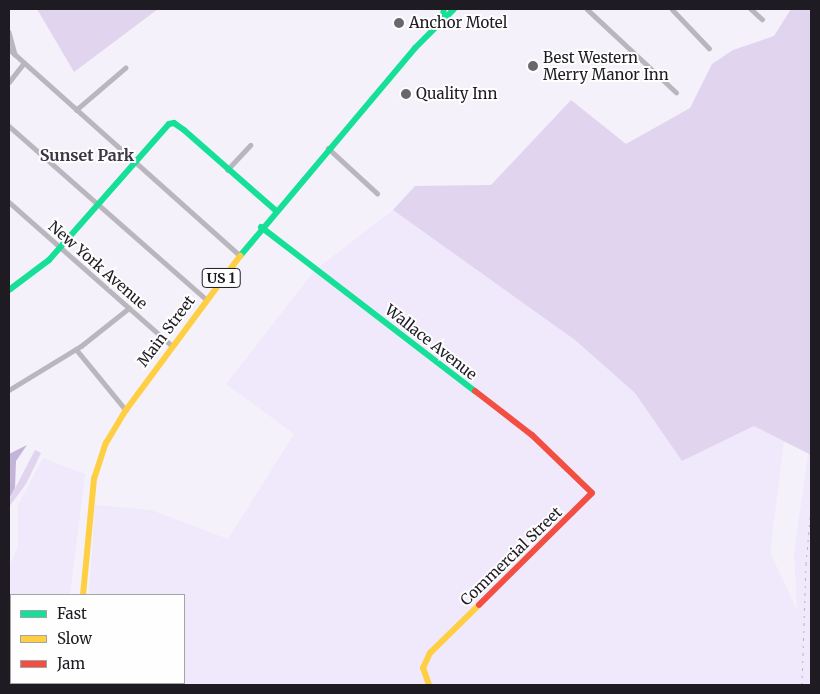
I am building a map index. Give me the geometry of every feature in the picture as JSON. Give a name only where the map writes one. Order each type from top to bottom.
[{"type":"main road","points":[[442,21],[444,9]]},
{"type":"main road","name":"Main Street","points":[[83,594],[94,479],[106,443],[126,410],[171,345],[261,227],[328,148],[454,9]]},
{"type":"main road","points":[[9,290],[38,270],[165,127],[174,123],[275,210]]},
{"type":"main road","name":"Wallace Avenue","points":[[261,227],[532,435],[582,481]]},
{"type":"main road","name":"Commercial Street","points":[[429,685],[424,664],[436,646],[582,505],[592,492],[582,481]]},
{"type":"street","points":[[587,9],[676,92]]},
{"type":"street","points":[[672,9],[709,48]]},
{"type":"street","points":[[752,9],[762,19]]},
{"type":"street","points":[[9,32],[16,56]]},
{"type":"street","points":[[9,49],[239,255]]},
{"type":"street","points":[[9,82],[24,63]]},
{"type":"street","points":[[76,110],[125,68]]},
{"type":"street","points":[[9,126],[206,299]]},
{"type":"street","points":[[227,170],[250,145]]},
{"type":"street","points":[[328,148],[377,193]]},
{"type":"street","name":"New York Avenue","points":[[9,202],[171,345]]},
{"type":"street","points":[[9,390],[76,349],[129,308]]},
{"type":"street","points":[[76,349],[126,410]]},
{"type":"shaded area","points":[[37,9],[158,9],[74,72]]},
{"type":"shaded area","points":[[791,9],[811,10],[811,455],[754,426],[682,461],[635,393],[575,340],[393,210],[415,186],[491,185],[571,100],[626,144],[690,108],[712,64],[733,50],[774,36]]},
{"type":"shaded area","points":[[393,210],[575,340],[635,393],[682,461],[788,410],[770,552],[797,610],[794,552],[811,433],[811,685],[149,685],[185,684],[185,594],[89,594],[95,505],[151,510],[228,539],[294,434],[226,384],[314,271]]},
{"type":"shaded area","points":[[27,445],[16,461],[15,488],[9,499],[9,454]]},
{"type":"shaded area","points":[[35,450],[41,453],[26,484],[9,507],[9,500]]},
{"type":"shaded area","points":[[43,458],[85,474],[70,594],[9,593],[9,566],[18,547],[18,505]]},
{"type":"railway","points":[[802,685],[806,564],[811,508]]},
{"type":"traffic: fast","points":[[442,21],[444,9]]},
{"type":"traffic: fast","points":[[240,256],[415,48],[454,9]]},
{"type":"traffic: fast","points":[[9,290],[49,260],[169,124],[174,123],[184,130],[275,210]]},
{"type":"traffic: fast","points":[[261,227],[475,391]]},
{"type":"traffic: slow","points":[[83,594],[94,479],[106,443],[126,410],[240,256]]},
{"type":"traffic: slow","points":[[429,685],[423,668],[430,653],[479,605]]},
{"type":"traffic: jam","points":[[475,391],[532,435],[592,493],[479,605]]},
{"type":"place","name":"Anchor Motel","points":[[399,23]]},
{"type":"place","name":"Best Western Merry Manor Inn","points":[[533,66]]},
{"type":"place","name":"Quality Inn","points":[[406,94]]},
{"type":"district","name":"Sunset Park","points":[[87,155]]}]
